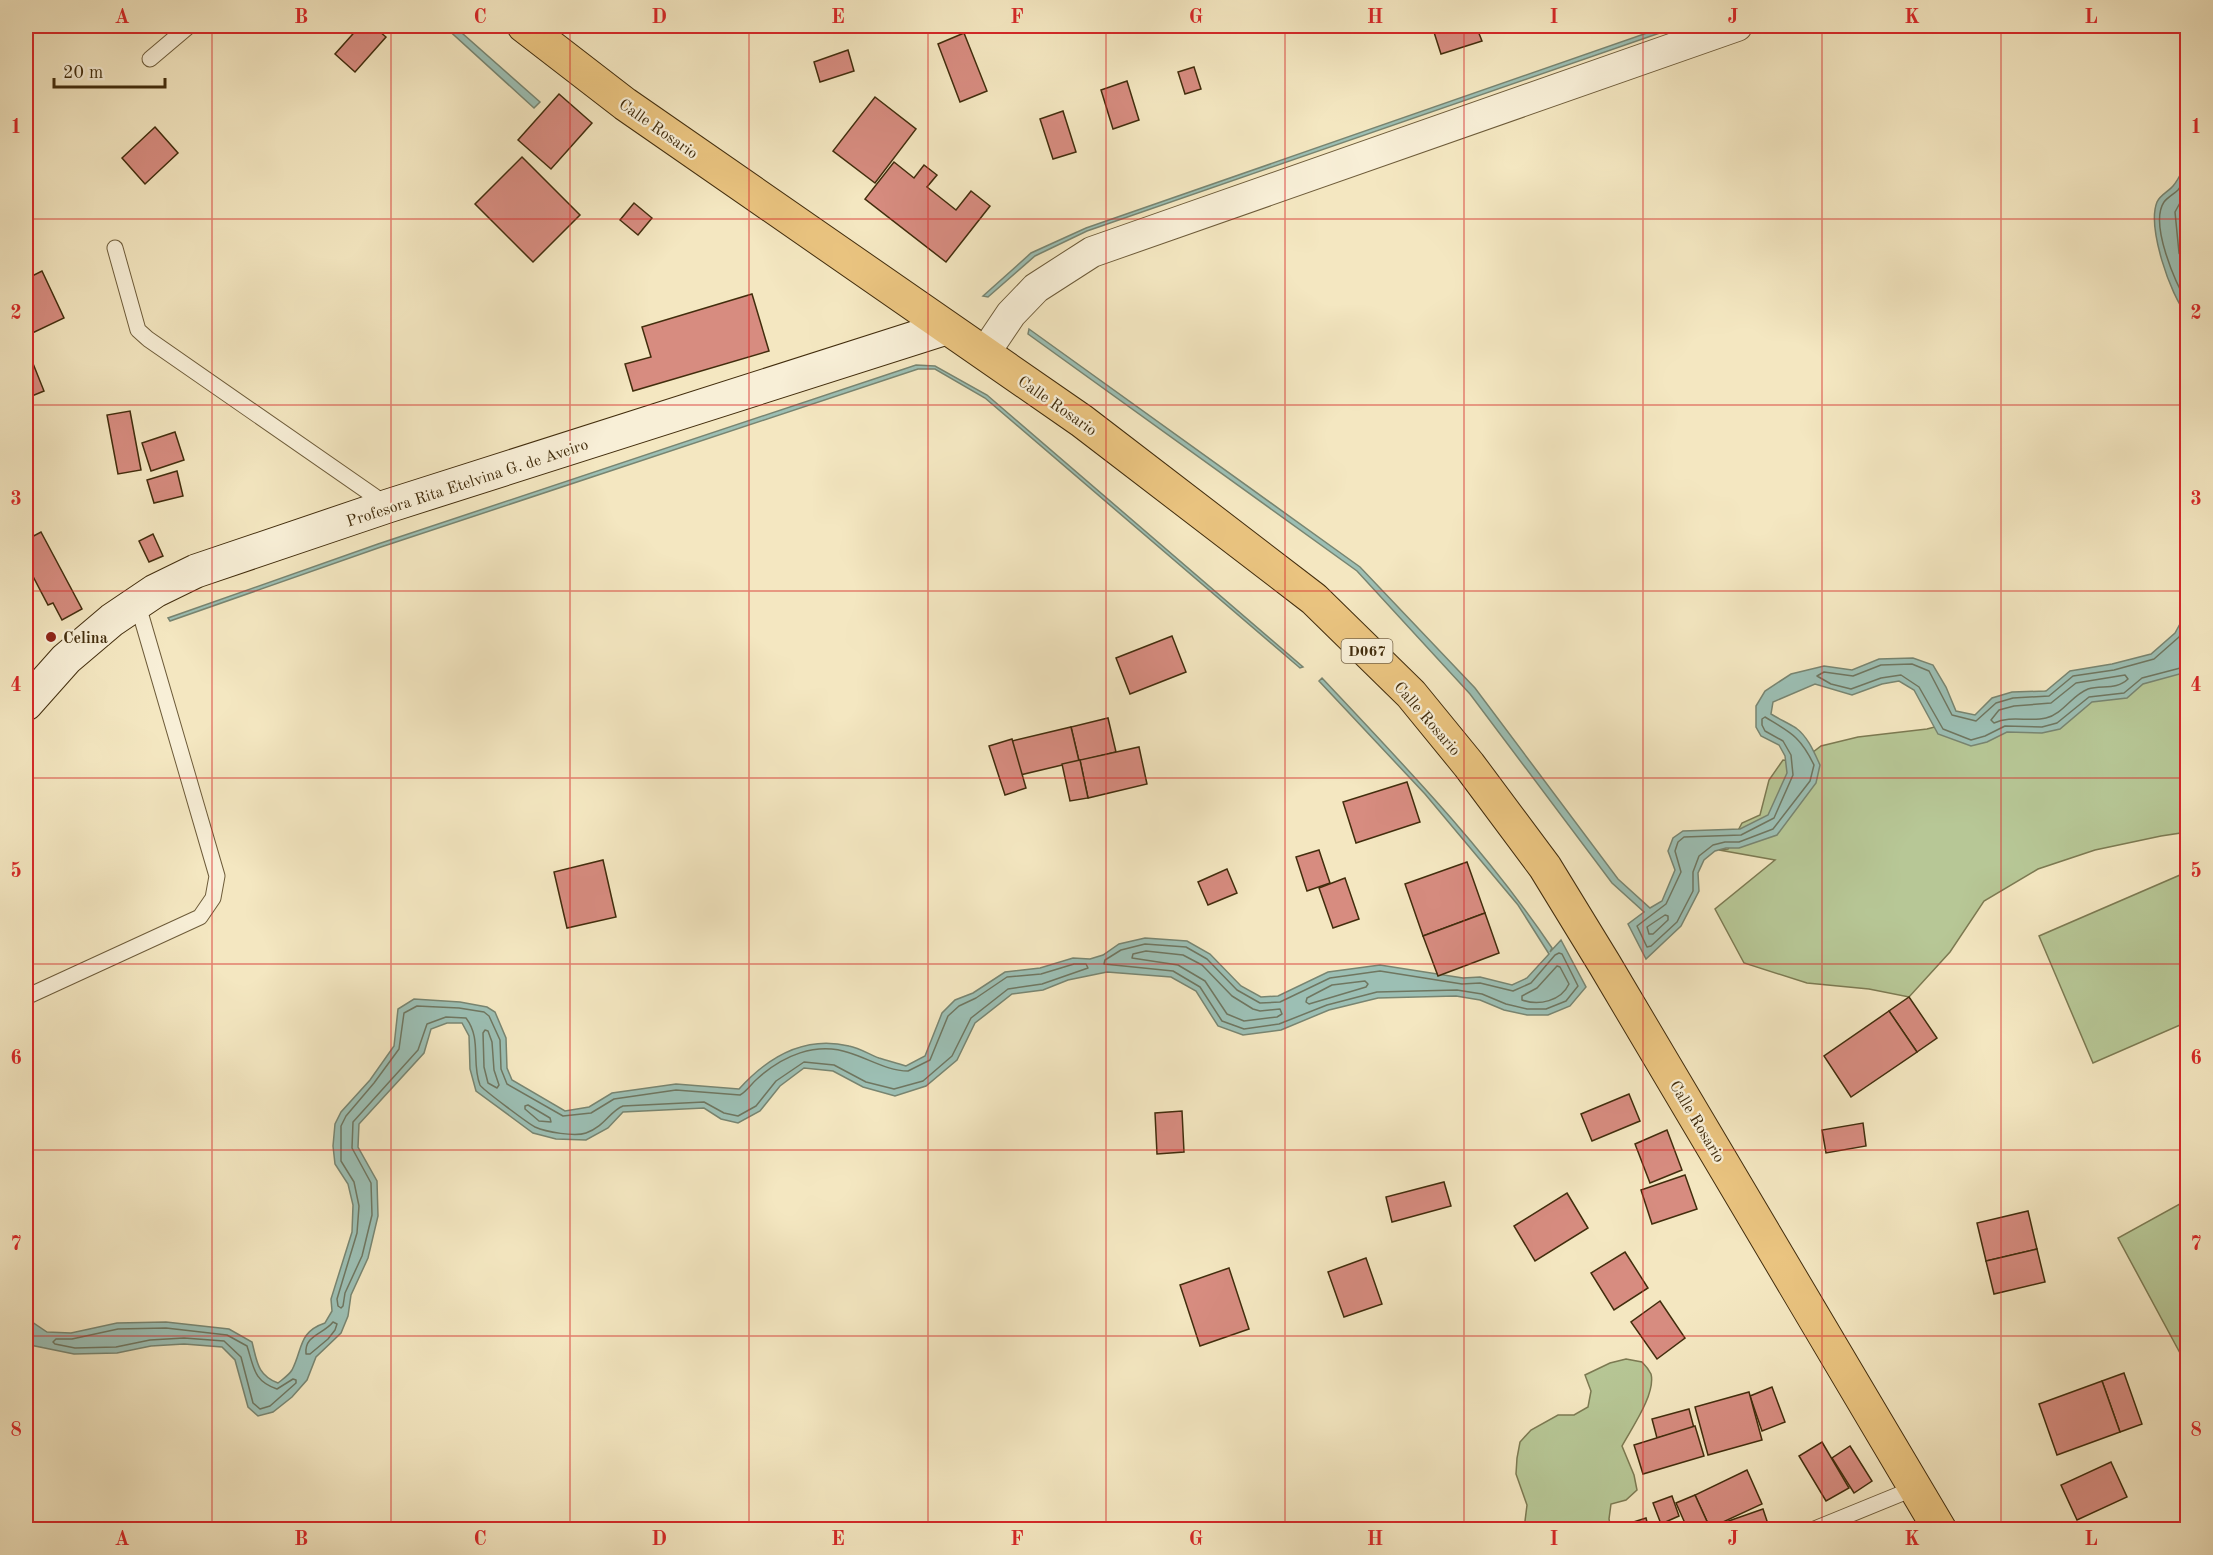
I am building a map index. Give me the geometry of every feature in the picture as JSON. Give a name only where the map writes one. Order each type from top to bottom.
[{"type":"main road","name":"Calle Rosario","points":[[524,26],[625,104],[1082,421],[1314,599],[1410,694],[1469,765],[1545,867],[1940,1530]]},
{"type":"street","points":[[984,354],[1011,314],[1036,288],[1092,252],[1737,26]]},
{"type":"street","name":"Profesora Rita Etelvina G. de Aveiro","points":[[26,704],[66,659],[112,620],[137,602],[196,571],[388,506],[946,328]]},
{"type":"lane","points":[[150,59],[189,26]]},
{"type":"lane","points":[[115,248],[138,330],[388,506]]},
{"type":"lane","points":[[26,997],[200,917],[213,898],[218,876],[137,602]]},
{"type":"lane","points":[[1812,1530],[1915,1488]]},
{"type":"green space","points":[[2187,644],[2187,832],[2095,850],[2038,869],[1984,901],[1950,952],[1909,997],[1869,989],[1807,983],[1744,963],[1715,909],[1775,860],[1719,850],[1728,849],[1742,823],[1760,815],[1769,780],[1783,760],[1800,762],[1821,746],[1858,737],[1927,729],[1954,722]]},
{"type":"green space","points":[[2187,872],[2187,1022],[2093,1063],[2039,936]]},
{"type":"green space","points":[[2187,1200],[2187,1366],[2118,1238]]},
{"type":"green space","points":[[1626,1359],[1642,1362],[1651,1374],[1652,1382],[1646,1401],[1622,1446],[1634,1475],[1637,1490],[1626,1500],[1611,1504],[1609,1519],[1611,1529],[1524,1529],[1527,1505],[1516,1474],[1520,1442],[1531,1430],[1558,1415],[1574,1415],[1588,1407],[1591,1391],[1585,1375],[1610,1363]]},
{"type":"water","points":[[444,26],[454,26],[540,102],[534,108]]},
{"type":"water","points":[[1667,26],[1680,26],[1087,231],[1035,256],[988,297],[983,296],[1031,253],[1086,228]]},
{"type":"water","points":[[2182,26],[2187,26],[2187,68]]},
{"type":"water","points":[[2187,162],[2187,202],[2181,212],[2187,269],[2187,315],[2167,277],[2155,227],[2155,213],[2158,200],[2175,183]]},
{"type":"water","points":[[1029,329],[1360,567],[1475,688],[1618,879],[1650,908],[1662,901],[1675,870],[1668,851],[1673,838],[1683,831],[1740,829],[1768,815],[1787,773],[1785,756],[1779,745],[1761,736],[1756,727],[1756,706],[1765,691],[1791,674],[1824,666],[1852,670],[1879,659],[1913,658],[1933,665],[1956,711],[1975,715],[1992,698],[2012,692],[2046,691],[2070,671],[2151,654],[2175,633],[2187,611],[2187,672],[2143,684],[2127,698],[2092,702],[2060,729],[2042,733],[2007,732],[1987,742],[1971,746],[1938,734],[1914,690],[1899,681],[1882,684],[1852,695],[1815,684],[1773,702],[1771,714],[1796,728],[1813,750],[1820,765],[1816,783],[1777,835],[1739,848],[1715,851],[1704,860],[1698,873],[1699,891],[1681,926],[1646,959],[1628,924],[1644,912],[1612,883],[1470,694],[1357,571],[1028,334]]},
{"type":"water","points":[[916,365],[935,366],[987,395],[1303,667],[1300,668],[985,398],[935,369],[918,369],[381,547],[170,621],[168,618],[378,544]]},
{"type":"water","points":[[1322,678],[1472,842],[1552,948],[1550,952],[1561,940],[1586,987],[1570,1006],[1548,1015],[1527,1015],[1504,1010],[1480,1000],[1456,996],[1378,998],[1329,1010],[1281,1030],[1243,1035],[1218,1026],[1196,991],[1171,977],[1107,972],[1068,980],[1043,990],[1012,994],[975,1023],[957,1060],[926,1086],[895,1096],[863,1087],[833,1071],[804,1068],[780,1086],[760,1111],[738,1123],[721,1119],[704,1108],[623,1112],[608,1128],[586,1140],[556,1139],[533,1133],[476,1091],[470,1069],[469,1036],[462,1023],[447,1023],[431,1029],[424,1053],[359,1124],[358,1147],[377,1181],[378,1216],[368,1258],[351,1295],[348,1316],[341,1333],[316,1357],[307,1380],[292,1397],[273,1412],[258,1416],[248,1407],[235,1360],[222,1347],[184,1344],[151,1346],[117,1353],[74,1354],[30,1345],[26,1342],[26,1318],[47,1332],[71,1333],[117,1323],[166,1322],[229,1329],[252,1342],[259,1367],[266,1376],[278,1383],[286,1377],[292,1370],[306,1336],[310,1331],[325,1323],[332,1311],[331,1299],[352,1232],[353,1205],[348,1184],[335,1164],[333,1146],[335,1124],[341,1112],[370,1080],[394,1046],[398,1009],[414,999],[460,1002],[487,1007],[495,1012],[506,1038],[507,1068],[512,1080],[565,1111],[589,1107],[612,1093],[676,1084],[739,1089],[775,1058],[802,1046],[817,1044],[833,1043],[853,1047],[906,1066],[925,1056],[942,1013],[955,1000],[973,993],[1005,972],[1040,968],[1073,958],[1090,959],[1103,955],[1119,944],[1145,938],[1187,941],[1210,954],[1241,986],[1261,997],[1278,996],[1328,972],[1380,965],[1463,978],[1480,977],[1512,985],[1527,978],[1549,954],[1518,905],[1425,794],[1319,681]]},
{"type":"building","points":[[360,26],[373,26],[386,37],[355,72],[335,54]]},
{"type":"building","points":[[1432,26],[1476,26],[1482,41],[1441,54]]},
{"type":"building","points":[[964,33],[987,91],[960,102],[938,44]]},
{"type":"building","points":[[848,50],[854,71],[820,82],[814,62]]},
{"type":"building","points":[[1194,67],[1201,89],[1185,94],[1178,72]]},
{"type":"building","points":[[1127,81],[1139,120],[1113,129],[1101,90]]},
{"type":"building","points":[[559,94],[592,123],[551,169],[518,140]]},
{"type":"building","points":[[875,97],[916,129],[875,183],[833,151]]},
{"type":"building","points":[[1063,111],[1076,152],[1053,159],[1040,119]]},
{"type":"building","points":[[155,127],[178,153],[145,184],[122,158]]},
{"type":"building","points":[[522,157],[580,215],[533,262],[475,204]]},
{"type":"building","points":[[894,162],[914,178],[924,165],[937,175],[927,187],[956,210],[971,191],[990,206],[946,262],[865,199]]},
{"type":"building","points":[[634,203],[652,218],[638,235],[620,220]]},
{"type":"building","points":[[42,271],[64,318],[26,336],[26,279]]},
{"type":"building","points":[[752,294],[769,351],[633,391],[625,364],[651,357],[642,327]]},
{"type":"building","points":[[26,346],[44,391],[27,398],[26,394]]},
{"type":"building","points":[[130,411],[141,470],[118,474],[107,415]]},
{"type":"building","points":[[175,432],[184,460],[151,471],[142,443]]},
{"type":"building","points":[[177,471],[183,496],[154,503],[147,480]]},
{"type":"building","points":[[41,532],[82,609],[62,620],[53,603],[48,605],[26,563],[26,540]]},
{"type":"building","points":[[153,534],[163,556],[149,562],[139,541]]},
{"type":"building","points":[[1172,636],[1186,672],[1130,694],[1116,658]]},
{"type":"building","points":[[1108,718],[1116,752],[1079,761],[1071,727]]},
{"type":"building","points":[[1071,727],[1079,761],[1020,775],[1012,741]]},
{"type":"building","points":[[1012,739],[1026,788],[1005,795],[989,746]]},
{"type":"building","points":[[1139,747],[1147,784],[1088,798],[1080,760]]},
{"type":"building","points":[[1080,760],[1088,798],[1070,801],[1062,764]]},
{"type":"building","points":[[1407,782],[1420,822],[1356,843],[1343,802]]},
{"type":"building","points":[[1319,850],[1330,883],[1307,891],[1296,857]]},
{"type":"building","points":[[603,860],[616,917],[567,928],[554,872]]},
{"type":"building","points":[[1467,862],[1485,913],[1423,936],[1405,884]]},
{"type":"building","points":[[1227,869],[1237,893],[1208,905],[1198,882]]},
{"type":"building","points":[[1345,878],[1359,919],[1333,928],[1319,888]]},
{"type":"building","points":[[1485,913],[1499,953],[1438,976],[1423,936]]},
{"type":"building","points":[[1909,997],[1937,1038],[1917,1052],[1889,1011]]},
{"type":"building","points":[[1889,1011],[1917,1052],[1851,1097],[1824,1056]]},
{"type":"building","points":[[1629,1094],[1640,1121],[1592,1141],[1581,1114]]},
{"type":"building","points":[[1182,1111],[1184,1152],[1157,1154],[1155,1113]]},
{"type":"building","points":[[1863,1123],[1866,1146],[1826,1153],[1822,1130]]},
{"type":"building","points":[[1667,1130],[1682,1170],[1650,1183],[1635,1144]]},
{"type":"building","points":[[1685,1175],[1697,1209],[1652,1224],[1641,1190]]},
{"type":"building","points":[[1444,1182],[1451,1206],[1392,1222],[1386,1197]]},
{"type":"building","points":[[1567,1193],[1588,1228],[1535,1261],[1514,1226]]},
{"type":"building","points":[[2028,1211],[2037,1249],[1986,1261],[1977,1223]]},
{"type":"building","points":[[2037,1249],[2045,1282],[1994,1294],[1986,1261]]},
{"type":"building","points":[[1625,1252],[1648,1288],[1614,1310],[1591,1273]]},
{"type":"building","points":[[1366,1258],[1382,1304],[1344,1317],[1328,1272]]},
{"type":"building","points":[[1229,1268],[1249,1329],[1200,1346],[1180,1285]]},
{"type":"building","points":[[1660,1301],[1685,1338],[1657,1359],[1631,1322]]},
{"type":"building","points":[[2124,1373],[2142,1424],[2120,1432],[2102,1381]]},
{"type":"building","points":[[2102,1381],[2120,1432],[2057,1455],[2039,1404]]},
{"type":"building","points":[[1772,1387],[1785,1422],[1762,1431],[1750,1396]]},
{"type":"building","points":[[1749,1392],[1762,1440],[1708,1455],[1695,1407]]},
{"type":"building","points":[[1689,1409],[1694,1428],[1657,1438],[1652,1419]]},
{"type":"building","points":[[1695,1426],[1704,1456],[1643,1474],[1634,1445]]},
{"type":"building","points":[[1822,1442],[1849,1488],[1826,1501],[1799,1456]]},
{"type":"building","points":[[1850,1446],[1872,1481],[1854,1493],[1832,1458]]},
{"type":"building","points":[[2111,1462],[2127,1497],[2077,1520],[2061,1485]]},
{"type":"building","points":[[1747,1470],[1762,1504],[1710,1528],[1695,1495]]},
{"type":"building","points":[[1695,1495],[1711,1530],[1688,1530],[1676,1503]]},
{"type":"building","points":[[1672,1496],[1679,1516],[1661,1524],[1653,1503]]},
{"type":"building","points":[[1763,1509],[1768,1524],[1753,1530],[1722,1530],[1720,1524]]},
{"type":"building","points":[[1646,1518],[1649,1530],[1625,1530],[1624,1525]]},
{"type":"place","name":"Celina","points":[[51,637]]}]
